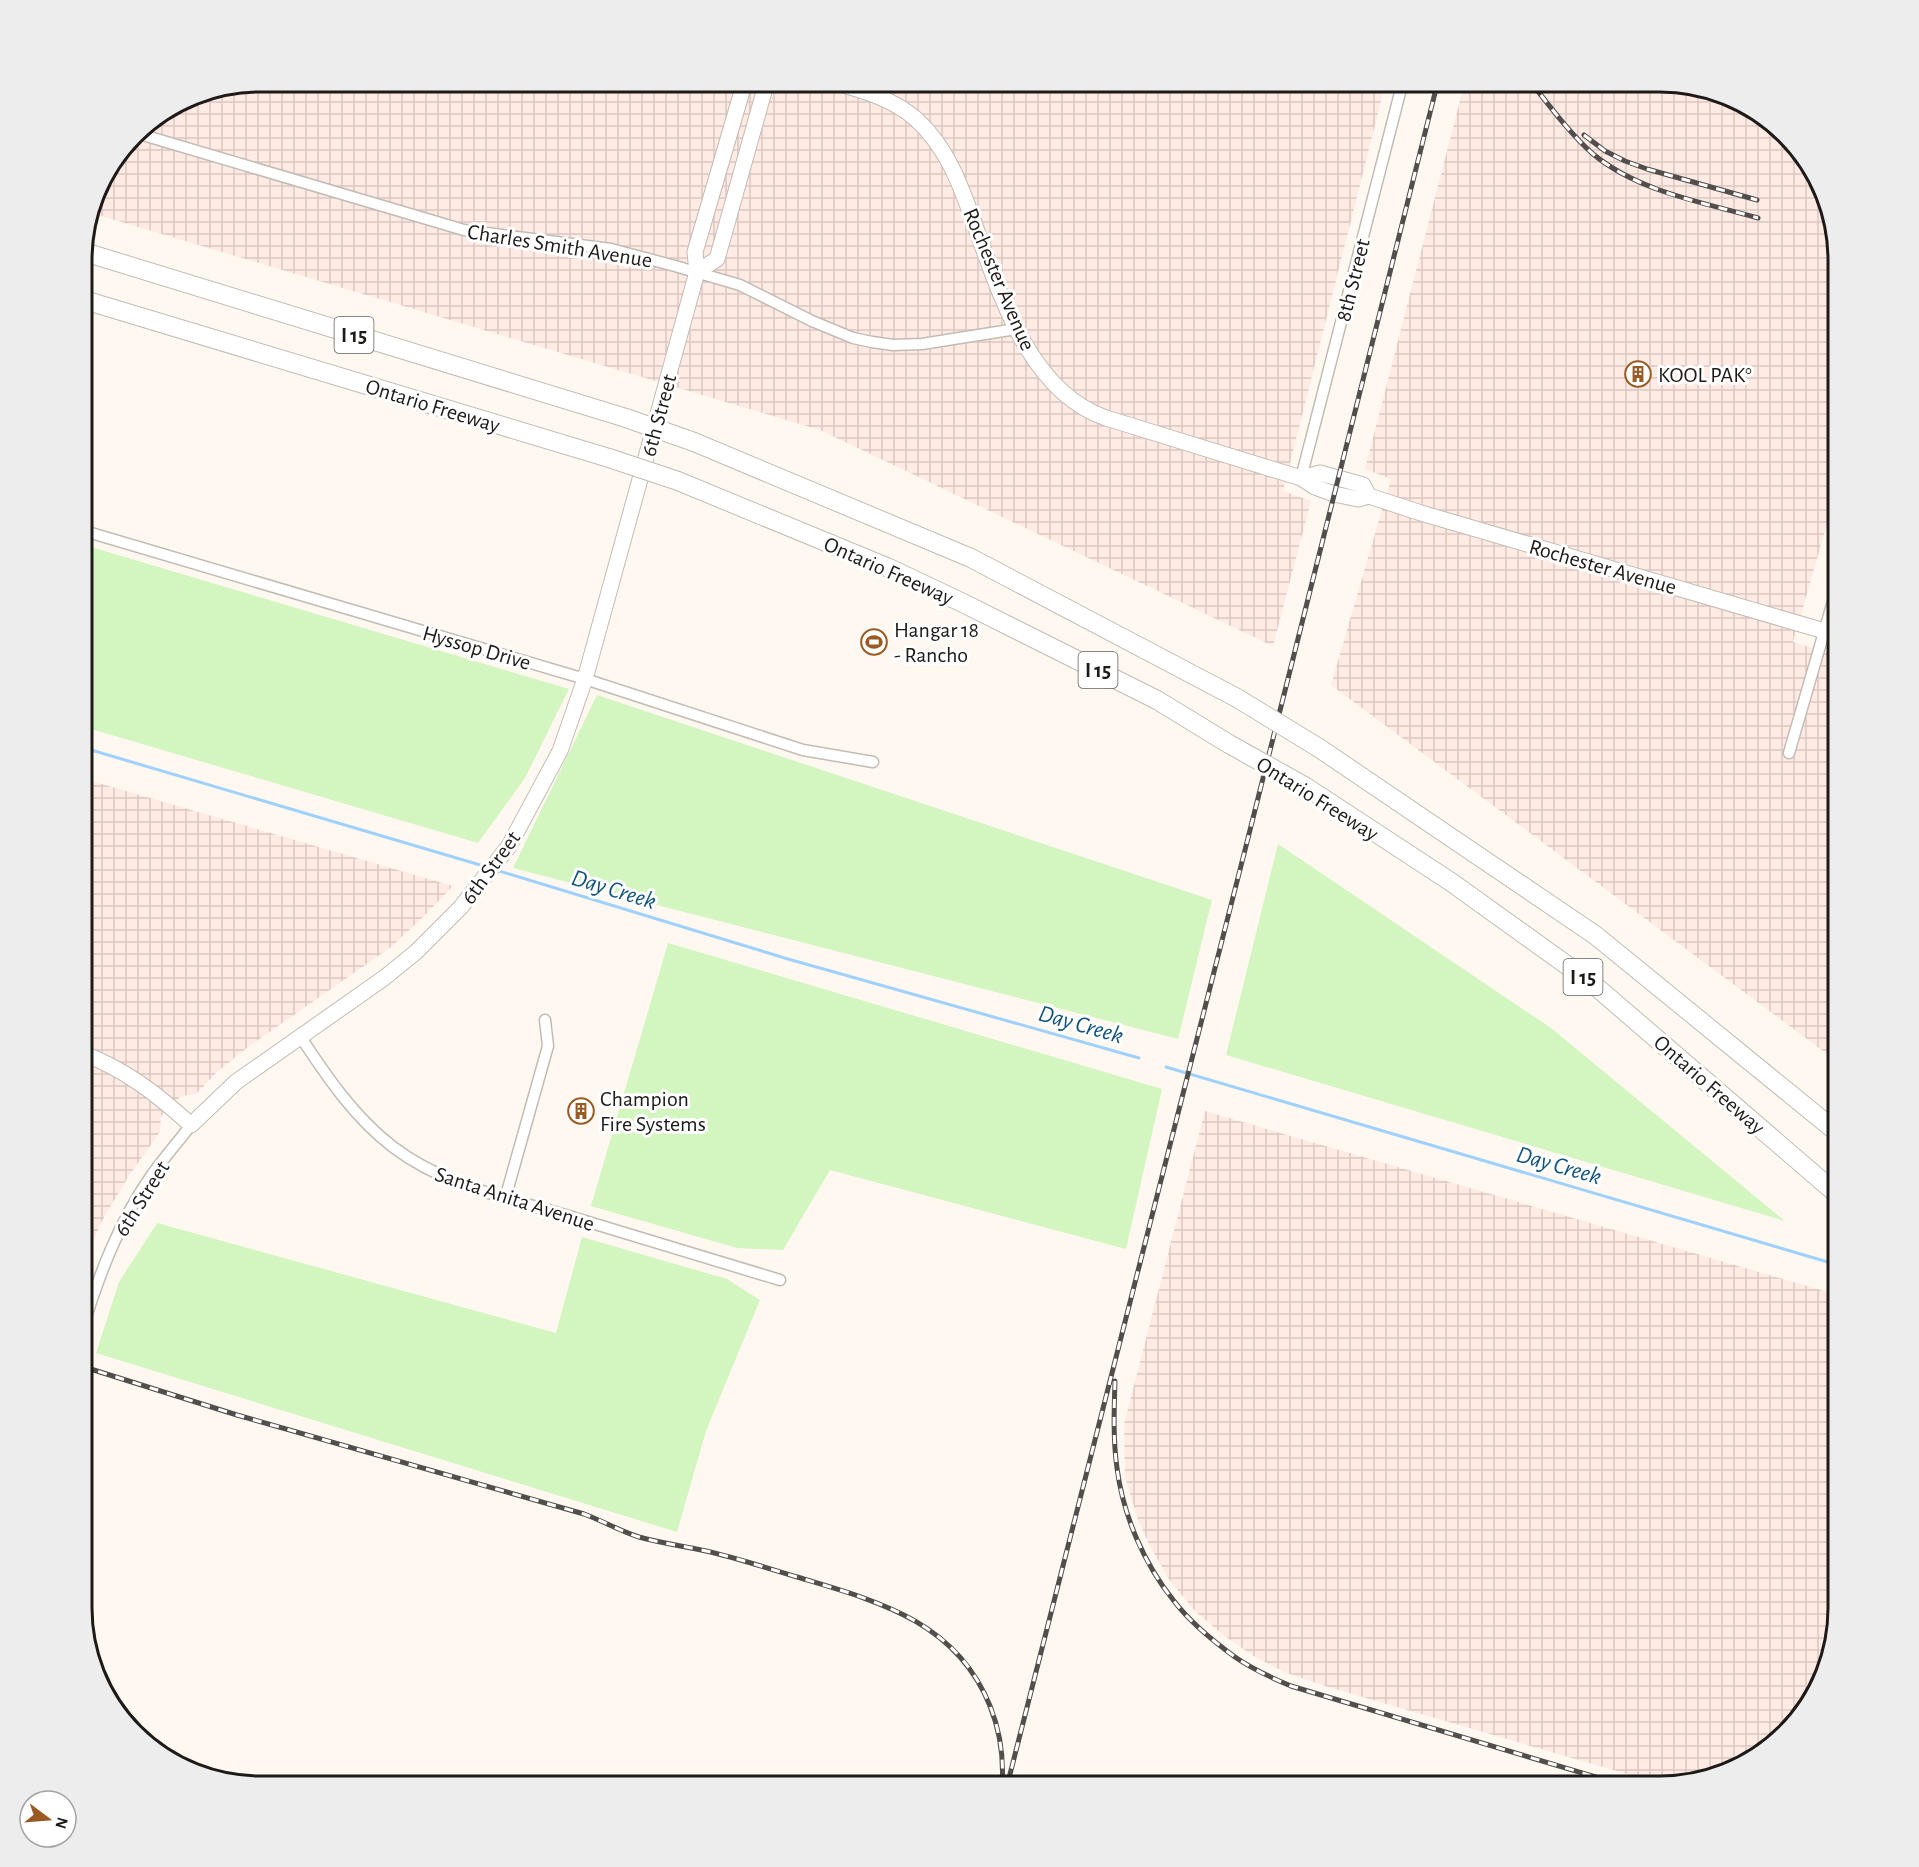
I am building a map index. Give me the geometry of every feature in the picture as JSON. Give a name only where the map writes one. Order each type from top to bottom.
[{"type":"highway","name":"Ontario Freeway","points":[[92,254],[626,418],[694,442],[971,558],[1237,698],[1318,748],[1595,935],[1828,1125]]},
{"type":"highway","name":"Ontario Freeway","points":[[92,302],[609,458],[678,481],[889,568],[1157,700],[1306,787],[1451,882],[1593,984],[1828,1186]]},
{"type":"street","name":"6th Street","points":[[92,1301],[102,1271],[123,1225],[151,1177],[191,1125],[236,1082],[384,978],[416,952],[475,891],[509,846],[560,751],[585,680],[697,272],[695,252],[742,92]]},
{"type":"street","points":[[697,272],[717,259],[764,92]]},
{"type":"street","name":"Rochester Avenue","points":[[865,92],[898,107],[914,118],[947,156],[1016,329],[1033,358],[1053,383],[1085,408],[1102,416],[1301,478],[1315,487],[1334,494],[1358,500],[1368,495],[1421,513],[1828,632]]},
{"type":"street","name":"8th Street","points":[[1301,478],[1400,92]]},
{"type":"street","name":"Charles Smith Avenue","points":[[146,136],[464,230],[611,249],[697,272],[753,290],[838,332],[878,343],[922,344],[1016,329]]},
{"type":"street","name":"Hyssop Drive","points":[[92,533],[585,680],[803,750],[873,762]]},
{"type":"street","points":[[1789,753],[1828,642]]},
{"type":"street","points":[[505,1199],[548,1046],[545,1020]]},
{"type":"street","name":"Santa Anita Avenue","points":[[300,1036],[349,1106],[364,1122],[394,1148],[446,1179],[505,1199],[780,1280]]},
{"type":"street","points":[[92,1058],[139,1082],[191,1125]]},
{"type":"shaded area","points":[[249,92],[1383,92],[1283,491],[1311,501],[1273,646],[820,430],[97,215],[104,195],[120,166],[149,133],[166,120],[195,104],[227,95]]},
{"type":"shaded area","points":[[1462,92],[1681,93],[1713,100],[1734,109],[1762,126],[1786,149],[1805,176],[1819,206],[1828,260],[1828,521],[1793,642],[1828,653],[1828,1055],[1331,685],[1391,479],[1365,469]]},
{"type":"shaded area","points":[[92,781],[453,886],[391,947],[248,1047],[217,1072],[196,1094],[181,1096],[161,1116],[160,1132],[130,1174],[103,1219],[92,1243]]},
{"type":"shaded area","points":[[1205,1111],[1828,1292],[1828,1607],[1819,1661],[1810,1682],[1793,1710],[1789,1711],[1788,1716],[1762,1741],[1734,1758],[1713,1767],[1659,1776],[1634,1776],[1325,1686],[1284,1672],[1252,1655],[1196,1612],[1170,1581],[1138,1520],[1125,1476],[1124,1424]]},
{"type":"green space","points":[[92,547],[569,689],[525,778],[478,843],[92,729]]},
{"type":"green space","points":[[597,695],[1212,900],[1178,1039],[513,868]]},
{"type":"green space","points":[[1278,844],[1551,1028],[1785,1221],[1226,1055]]},
{"type":"green space","points":[[668,943],[1162,1089],[1126,1249],[830,1170],[783,1250],[737,1248],[591,1206]]},
{"type":"green space","points":[[157,1223],[556,1333],[582,1237],[727,1279],[760,1300],[706,1431],[677,1532],[96,1353],[119,1282]]},
{"type":"waterway","name":"Day Creek","points":[[92,750],[487,867]]},
{"type":"waterway","name":"Day Creek","points":[[496,870],[788,959],[1139,1058]]},
{"type":"waterway","name":"Day Creek","points":[[1166,1067],[1828,1262]]},
{"type":"railway","points":[[1010,1776],[1435,92]]},
{"type":"railway","points":[[1539,92],[1576,138],[1593,154],[1630,178],[1693,201],[1758,218]]},
{"type":"railway","points":[[1584,135],[1605,151],[1625,161],[1757,200]]},
{"type":"railway","points":[[92,1369],[237,1415],[584,1514],[639,1537],[741,1560],[856,1595],[884,1606],[935,1634],[957,1653],[975,1677],[990,1706],[999,1735],[1002,1776]]},
{"type":"railway","points":[[1115,1381],[1114,1436],[1117,1468],[1124,1503],[1136,1538],[1153,1571],[1180,1609],[1218,1644],[1248,1665],[1291,1686],[1592,1776]]},
{"type":"place","name":"KOOL PAK°","points":[[1638,374]]},
{"type":"place","name":"Hangar 18 - Rancho","points":[[874,642]]},
{"type":"place","name":"Champion Fire Systems","points":[[581,1111]]}]
